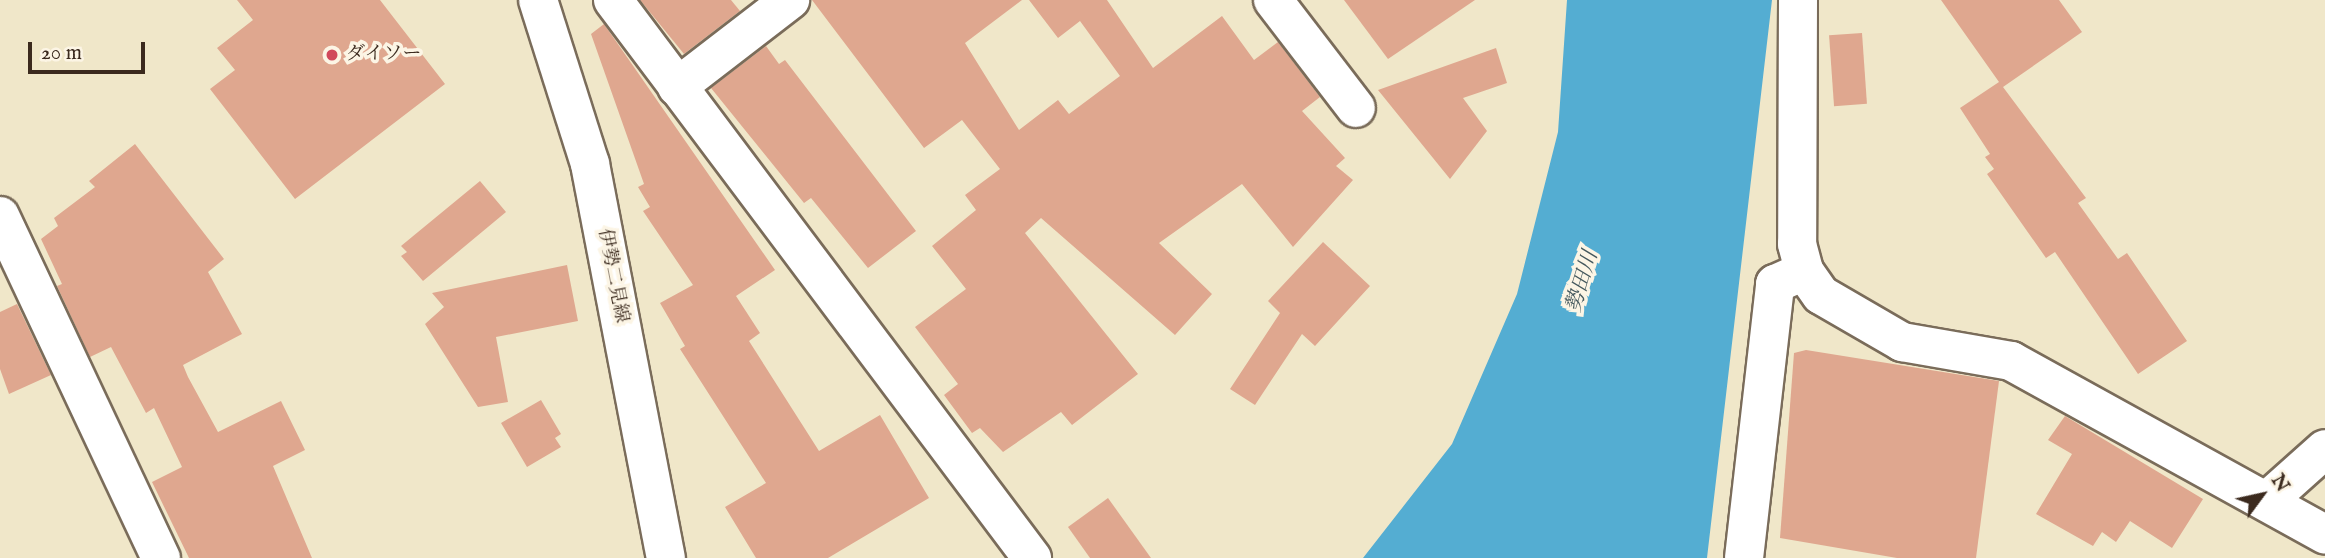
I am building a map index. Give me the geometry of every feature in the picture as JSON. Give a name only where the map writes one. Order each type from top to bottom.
[{"type":"street","name":"伊勢二見線","points":[[538,0],[590,164],[666,558]]},
{"type":"street","points":[[613,0],[1032,558]]},
{"type":"street","points":[[677,87],[790,0]]},
{"type":"street","points":[[1273,0],[1356,108]]},
{"type":"street","points":[[1798,0],[1796,233],[1804,271],[1852,318],[1902,342],[2011,361],[2268,500],[2325,534]]},
{"type":"street","points":[[0,216],[161,558]]},
{"type":"street","points":[[1744,558],[1775,284],[1804,271]]},
{"type":"street","points":[[2268,500],[2325,449]]},
{"type":"water","name":"勢田川","points":[[1567,0],[1772,0],[1707,558],[1363,558],[1452,444],[1517,294],[1558,132]]},
{"type":"building","points":[[237,0],[380,0],[445,84],[295,199],[210,89],[235,70],[217,48],[253,20]]},
{"type":"building","points":[[640,0],[731,0],[740,11],[684,54]]},
{"type":"building","points":[[812,0],[1022,0],[965,43],[1019,130],[1058,100],[1069,114],[1120,76],[1080,21],[1058,38],[1029,0],[1107,0],[1153,68],[1222,16],[1254,60],[1278,42],[1320,97],[1302,111],[1345,158],[1336,166],[1353,180],[1293,247],[1242,184],[1159,243],[1212,294],[1175,335],[1041,218],[1025,233],[1138,374],[1072,425],[1061,412],[1003,452],[980,428],[972,433],[944,395],[958,384],[915,327],[966,289],[932,246],[976,210],[965,195],[1000,169],[962,120],[924,148]]},
{"type":"building","points":[[1344,0],[1475,0],[1388,59]]},
{"type":"building","points":[[1941,0],[2059,0],[2082,32],[2003,87],[2086,198],[2078,203],[2118,259],[2127,253],[2187,341],[2138,374],[2055,252],[2046,258],[1987,174],[1994,169],[1985,157],[1990,154],[1960,108],[1999,82]]},
{"type":"building","points":[[604,24],[775,270],[736,296],[760,333],[749,341],[819,451],[880,415],[929,498],[828,558],[756,558],[725,507],[766,483],[680,349],[685,346],[660,303],[693,285],[643,211],[650,207],[638,187],[644,184],[591,34]]},
{"type":"building","points":[[1862,33],[1867,104],[1834,106],[1829,35]]},
{"type":"building","points":[[766,46],[779,64],[785,60],[916,231],[868,268],[811,198],[804,203],[711,88]]},
{"type":"building","points":[[1496,48],[1507,83],[1463,98],[1487,131],[1450,179],[1378,90]]},
{"type":"building","points":[[135,144],[224,259],[208,272],[242,334],[183,365],[188,377],[218,432],[281,401],[305,450],[273,466],[312,558],[189,558],[152,482],[182,467],[154,408],[146,413],[111,347],[90,357],[57,286],[62,284],[41,239],[58,226],[54,218],[95,187],[89,181]]},
{"type":"building","points":[[480,181],[506,212],[423,281],[401,256],[407,252],[401,246]]},
{"type":"building","points":[[1323,242],[1370,286],[1315,346],[1302,334],[1255,405],[1230,389],[1280,313],[1268,301]]},
{"type":"building","points":[[567,265],[578,321],[496,337],[508,402],[478,407],[425,324],[444,307],[432,293]]},
{"type":"building","points":[[17,304],[51,375],[9,394],[0,369],[0,312]]},
{"type":"building","points":[[1806,350],[1999,381],[1976,558],[1897,558],[1780,538],[1794,353]]},
{"type":"building","points":[[541,400],[561,434],[555,438],[561,447],[527,467],[501,423]]},
{"type":"building","points":[[2065,416],[2203,499],[2172,548],[2130,521],[2116,542],[2102,532],[2093,546],[2036,514],[2072,454],[2048,440]]},
{"type":"building","points":[[1108,498],[1151,558],[1090,558],[1068,527]]},
{"type":"place","name":"ダイソー","points":[[332,55]]}]
